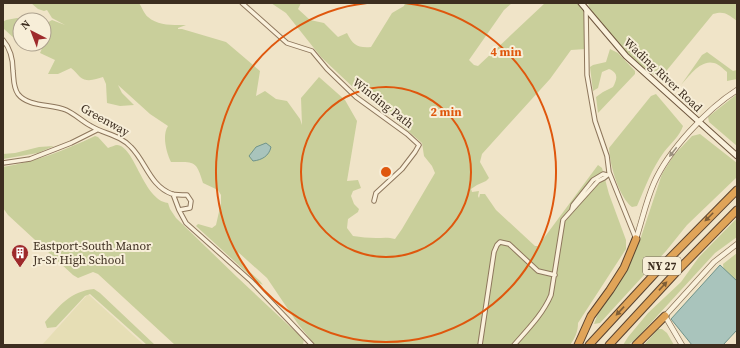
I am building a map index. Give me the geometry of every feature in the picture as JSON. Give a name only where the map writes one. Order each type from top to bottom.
[{"type":"highway","name":"NY 27","points":[[589,345],[660,268],[737,190]]},
{"type":"highway","name":"NY 27","points":[[608,345],[737,210]]},
{"type":"highway","points":[[578,345],[591,316],[624,268],[636,239]]},
{"type":"highway","points":[[636,345],[665,316]]},
{"type":"main road","name":"Wading River Road","points":[[581,3],[626,56],[737,156]]},
{"type":"street","name":"Winding Path","points":[[242,3],[288,43],[312,51],[326,69],[356,98],[407,134],[419,145],[402,169],[376,193],[374,201]]},
{"type":"street","points":[[586,8],[587,75],[595,121],[607,156],[608,175],[636,239]]},
{"type":"street","name":"Greenway","points":[[3,40],[11,55],[13,83],[18,95],[32,104],[51,105],[66,110],[97,130],[117,136],[131,146],[157,185],[173,194],[187,195],[191,201],[190,208],[179,210]]},
{"type":"street","points":[[636,239],[649,196],[659,172],[670,155],[699,123],[723,100],[737,90]]},
{"type":"street","points":[[3,163],[30,159],[71,143],[97,130]]},
{"type":"street","points":[[514,345],[547,304],[551,295],[563,220],[573,205],[588,191],[597,177],[603,174],[608,175]]},
{"type":"street","points":[[173,194],[186,223],[251,282],[312,345]]},
{"type":"street","points":[[480,345],[494,252],[500,242],[509,244],[538,271],[555,275]]},
{"type":"street","points":[[682,345],[665,316],[714,262],[737,244]]},
{"type":"shaded area","points":[[88,294],[144,345],[42,345]]},
{"type":"green space","points":[[31,3],[139,3],[147,16],[156,22],[186,25],[178,29],[226,42],[260,71],[256,96],[265,91],[276,99],[287,101],[300,119],[302,125],[301,98],[319,77],[345,100],[357,121],[347,181],[358,180],[361,188],[353,191],[351,196],[354,204],[359,209],[358,212],[348,219],[347,228],[353,236],[395,239],[435,173],[432,166],[424,156],[422,143],[377,106],[370,93],[357,91],[321,57],[286,13],[271,3],[301,3],[298,9],[310,20],[324,23],[338,37],[347,33],[356,45],[371,47],[392,13],[404,6],[405,3],[512,3],[504,10],[469,60],[474,65],[478,66],[545,3],[582,3],[585,8],[586,49],[571,50],[550,79],[482,154],[480,162],[489,178],[471,189],[472,192],[479,191],[479,198],[480,194],[485,194],[496,210],[535,246],[538,246],[598,165],[602,168],[609,194],[626,240],[626,249],[578,323],[576,335],[570,345],[315,345],[298,324],[267,278],[238,252],[243,266],[263,285],[257,282],[196,226],[198,224],[212,228],[216,225],[221,203],[221,195],[218,190],[203,183],[196,166],[193,164],[185,162],[171,162],[165,144],[165,134],[168,126],[150,114],[118,85],[122,93],[134,105],[120,106],[107,103],[106,84],[103,77],[86,80],[80,77],[71,68],[58,74],[48,74],[55,60],[40,53],[52,52],[52,20],[65,25],[52,18],[52,12],[38,9]]},
{"type":"green space","points":[[588,3],[737,3],[737,21],[726,14],[713,14],[663,75],[656,76],[629,55],[590,10]]},
{"type":"green space","points":[[12,19],[12,36],[4,29],[3,22]]},
{"type":"green space","points":[[610,49],[618,53],[635,71],[635,74],[598,113],[596,97],[613,87],[616,74],[609,69],[602,72],[598,88],[593,91],[590,67],[606,62]]},
{"type":"green space","points":[[707,52],[733,71],[737,70],[737,79],[727,81],[727,72],[718,64],[709,62],[704,63],[696,69],[681,85],[702,55]]},
{"type":"green space","points":[[656,94],[683,126],[677,137],[664,152],[656,165],[637,206],[632,207],[619,189],[611,163],[609,148],[651,96]]},
{"type":"green space","points":[[737,94],[737,146],[709,122],[708,117]]},
{"type":"green space","points":[[700,134],[737,163],[737,177],[687,225],[666,251],[600,323],[594,324],[600,308],[611,295],[640,240],[662,174],[674,155],[692,136]]},
{"type":"green space","points":[[95,136],[98,137],[108,148],[117,145],[129,154],[152,193],[159,200],[168,203],[176,218],[304,339],[303,345],[175,345],[98,274],[93,272],[78,278],[73,275],[8,215],[3,208],[3,167],[50,155]]},
{"type":"green space","points":[[54,146],[38,153],[3,159],[3,154],[15,153],[39,147]]},
{"type":"green space","points":[[737,218],[737,237],[715,253],[636,339],[628,345],[623,345],[648,313],[681,282],[699,257]]},
{"type":"green space","points":[[737,253],[737,291],[724,274],[723,264]]},
{"type":"green space","points":[[94,289],[155,345],[147,345],[90,294],[85,296],[56,327],[47,328],[45,322],[66,300],[86,290]]},
{"type":"green space","points":[[658,329],[662,329],[667,333],[674,345],[644,345]]},
{"type":"water","points":[[266,143],[271,147],[269,153],[262,159],[253,161],[249,156],[256,147]]},
{"type":"water","points":[[720,265],[737,281],[737,330],[723,345],[692,345],[671,319]]},
{"type":"place","name":"Eastport-South Manor Jr-Sr High School","points":[[20,268]]}]
